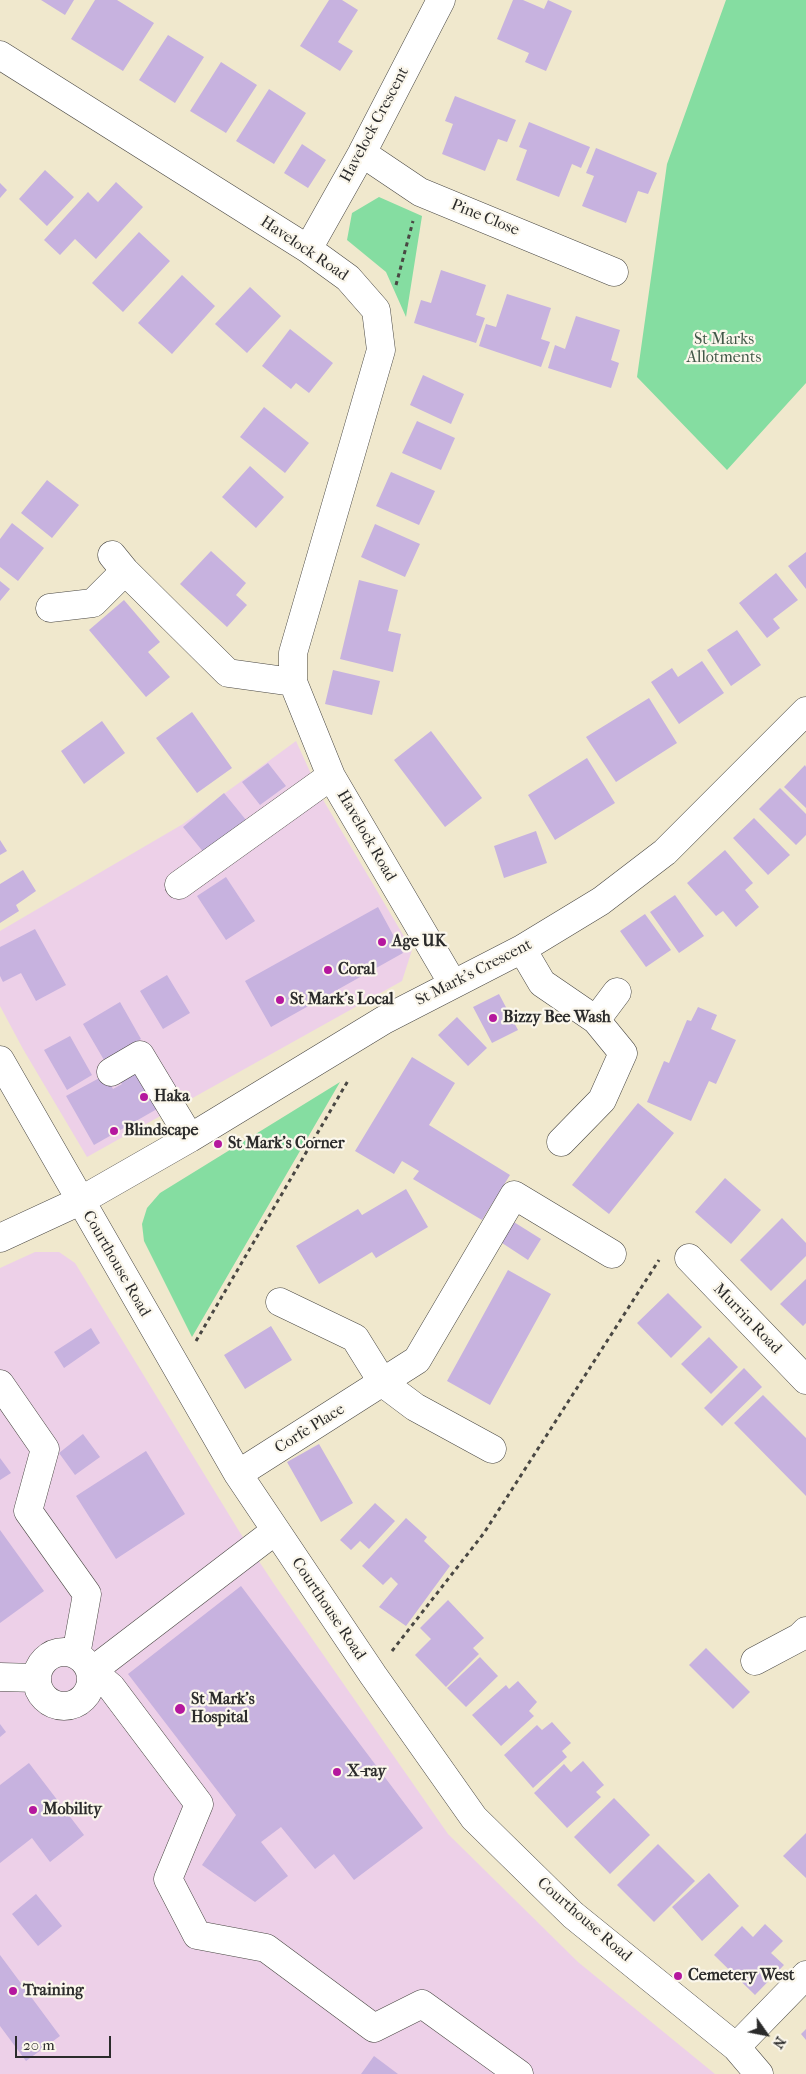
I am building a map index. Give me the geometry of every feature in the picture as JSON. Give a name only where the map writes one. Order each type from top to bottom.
[{"type":"street","name":"Havelock Crescent","points":[[308,249],[362,153],[441,0]]},
{"type":"street","name":"Havelock Road","points":[[0,55],[308,249],[348,278],[376,310],[381,350],[293,653],[293,682],[331,776],[453,984]]},
{"type":"street","name":"Pine Close","points":[[362,153],[420,192],[614,272]]},
{"type":"street","points":[[50,608],[93,602],[119,563],[228,673],[293,682]]},
{"type":"street","name":"St Mark's Crescent","points":[[0,1238],[80,1201],[190,1138],[384,1020],[522,949],[601,901],[665,852],[806,712]]},
{"type":"street","points":[[179,885],[331,776]]},
{"type":"street","points":[[522,949],[542,983],[596,1020],[623,1053],[602,1100],[561,1142]]},
{"type":"street","points":[[596,1020],[617,992]]},
{"type":"street","points":[[111,1072],[140,1055],[190,1138]]},
{"type":"street","name":"Courthouse Road","points":[[0,1060],[178,1373],[238,1474],[373,1675],[474,1818],[573,1915],[736,2047],[759,2074]]},
{"type":"street","name":"Corfe Place","points":[[238,1474],[417,1360],[514,1195],[612,1254]]},
{"type":"street","name":"Murrin Road","points":[[689,1258],[806,1380]]},
{"type":"street","points":[[280,1302],[355,1338],[383,1383],[415,1407],[492,1449]]},
{"type":"street","points":[[0,1384],[45,1449],[28,1511],[87,1594],[86,1668],[89,1688],[82,1699],[65,1706],[49,1701],[42,1695],[36,1678],[38,1669],[49,1656],[58,1652],[70,1652],[86,1668],[112,1687],[199,1804],[168,1879],[196,1935],[266,1948],[374,2028],[422,2004],[519,2074]]},
{"type":"street","points":[[86,1668],[275,1531]]},
{"type":"street","points":[[756,1661],[800,1637],[806,1631]]},
{"type":"street","points":[[0,1677],[36,1678]]},
{"type":"street","points":[[736,2047],[806,1976]]},
{"type":"path","points":[[376,310],[396,284],[420,192]]},
{"type":"path","points":[[178,1373],[353,1071]]},
{"type":"path","points":[[373,1675],[484,1533],[672,1243],[689,1258]]},
{"type":"shaded area","points":[[296,741],[322,798],[412,950],[402,981],[87,1157],[23,1049],[0,1006],[0,931],[183,824]]},
{"type":"shaded area","name":"St Mark's Hospital","points":[[35,1252],[59,1252],[75,1263],[239,1531],[448,1834],[578,1962],[715,2074],[0,2074],[0,1268]]},
{"type":"green space","name":"St Marks Allotments","points":[[726,0],[806,0],[806,383],[727,470],[637,377],[667,164]]},
{"type":"green space","points":[[379,197],[422,216],[406,317],[386,272],[347,240],[352,213]]},
{"type":"green space","points":[[340,1082],[192,1337],[144,1241],[142,1224],[147,1208],[160,1193]]},
{"type":"building","points":[[41,0],[74,0],[65,15]]},
{"type":"building","points":[[95,0],[117,0],[154,23],[123,71],[71,39]]},
{"type":"building","points":[[329,0],[342,0],[358,10],[338,42],[353,51],[340,71],[300,46]]},
{"type":"building","points":[[513,0],[523,0],[544,9],[548,0],[572,11],[546,71],[525,62],[529,53],[497,39]]},
{"type":"building","points":[[168,35],[204,57],[175,103],[139,80]]},
{"type":"building","points":[[221,62],[257,85],[226,133],[190,111]]},
{"type":"building","points":[[269,89],[306,113],[274,164],[236,141]]},
{"type":"building","points":[[455,96],[516,120],[507,142],[498,139],[485,171],[442,154],[453,124],[445,121]]},
{"type":"building","points":[[529,122],[590,147],[581,168],[572,164],[559,197],[516,180],[527,150],[519,147]]},
{"type":"building","points":[[302,144],[326,160],[308,188],[284,173]]},
{"type":"building","points":[[596,148],[657,173],[648,194],[638,191],[626,223],[582,206],[594,176],[586,173]]},
{"type":"building","points":[[45,170],[74,197],[47,226],[19,199]]},
{"type":"building","points":[[116,182],[143,207],[96,259],[75,239],[60,255],[44,240],[88,192],[98,202]]},
{"type":"building","points":[[0,183],[7,190],[0,198]]},
{"type":"building","points":[[139,232],[170,261],[123,312],[92,283]]},
{"type":"building","points":[[441,270],[486,285],[476,315],[485,318],[476,343],[414,323],[421,300],[431,303]]},
{"type":"building","points":[[182,275],[215,306],[172,354],[138,323]]},
{"type":"building","points":[[250,287],[281,316],[247,353],[215,324]]},
{"type":"building","points":[[507,294],[551,308],[541,339],[550,342],[541,367],[479,346],[486,324],[496,327]]},
{"type":"building","points":[[576,316],[620,330],[611,360],[619,363],[611,388],[548,368],[555,345],[565,349]]},
{"type":"building","points":[[290,329],[333,363],[309,393],[296,383],[291,389],[262,366]]},
{"type":"building","points":[[423,375],[464,394],[451,424],[410,405]]},
{"type":"building","points":[[264,407],[309,443],[285,473],[240,437]]},
{"type":"building","points":[[417,421],[455,438],[441,470],[402,453]]},
{"type":"building","points":[[250,466],[284,497],[256,528],[222,497]]},
{"type":"building","points":[[391,472],[435,491],[419,525],[376,506]]},
{"type":"building","points":[[47,480],[79,505],[52,538],[21,513]]},
{"type":"building","points":[[12,523],[44,548],[18,581],[0,567],[0,539]]},
{"type":"building","points":[[375,524],[420,544],[405,577],[361,557]]},
{"type":"building","points":[[211,551],[246,583],[236,595],[247,605],[227,627],[180,584]]},
{"type":"building","points":[[806,552],[806,589],[788,566]]},
{"type":"building","points":[[776,573],[798,600],[773,619],[780,628],[767,638],[739,603]]},
{"type":"building","points":[[359,580],[398,590],[388,631],[401,634],[393,672],[340,659]]},
{"type":"building","points":[[0,581],[10,589],[0,601]]},
{"type":"building","points":[[124,600],[160,642],[148,652],[170,677],[146,697],[89,630]]},
{"type":"building","points":[[737,630],[761,665],[731,686],[707,650]]},
{"type":"building","points":[[702,661],[724,693],[679,724],[651,682],[672,668],[678,677]]},
{"type":"building","points":[[333,670],[380,681],[372,715],[325,704]]},
{"type":"building","points":[[649,698],[677,743],[616,782],[586,737]]},
{"type":"building","points":[[192,712],[232,768],[197,793],[156,738]]},
{"type":"building","points":[[102,721],[125,753],[84,784],[61,751]]},
{"type":"building","points":[[431,731],[482,798],[445,827],[394,760]]},
{"type":"building","points":[[587,758],[615,803],[555,840],[528,795]]},
{"type":"building","points":[[268,763],[286,786],[260,805],[242,782]]},
{"type":"building","points":[[805,765],[806,767],[806,808],[784,787]]},
{"type":"building","points":[[780,788],[806,814],[806,835],[796,845],[759,809]]},
{"type":"building","points":[[224,793],[246,820],[205,854],[183,827]]},
{"type":"building","points":[[754,818],[790,855],[768,875],[733,838]]},
{"type":"building","points":[[536,831],[547,863],[504,878],[494,846]]},
{"type":"building","points":[[0,840],[7,851],[0,855]]},
{"type":"building","points":[[725,850],[753,883],[745,890],[759,907],[736,927],[723,911],[716,916],[687,883]]},
{"type":"building","points":[[23,870],[36,891],[16,905],[19,911],[0,923],[0,884]]},
{"type":"building","points":[[226,877],[255,921],[226,940],[197,896]]},
{"type":"building","points":[[675,895],[704,936],[679,953],[650,912]]},
{"type":"building","points":[[378,907],[403,953],[271,1027],[245,981]]},
{"type":"building","points":[[645,914],[671,950],[646,967],[620,931]]},
{"type":"building","points":[[35,929],[66,985],[36,1001],[21,973],[3,982],[0,976],[0,947]]},
{"type":"building","points":[[167,975],[190,1013],[163,1029],[140,991]]},
{"type":"building","points":[[499,994],[518,1030],[492,1043],[473,1007]]},
{"type":"building","points":[[120,1002],[141,1039],[104,1060],[83,1024]]},
{"type":"building","points":[[698,1007],[717,1015],[711,1029],[736,1040],[716,1084],[709,1081],[691,1121],[647,1102],[664,1061],[669,1063],[687,1020],[691,1021]]},
{"type":"building","points":[[457,1017],[487,1048],[468,1066],[438,1035]]},
{"type":"building","points":[[70,1036],[92,1075],[67,1090],[44,1050]]},
{"type":"building","points":[[412,1057],[455,1083],[429,1125],[510,1175],[482,1220],[413,1179],[419,1171],[402,1161],[394,1174],[355,1151]]},
{"type":"building","points":[[143,1069],[164,1105],[94,1145],[66,1096],[105,1075],[113,1089],[122,1084],[120,1081]]},
{"type":"building","points":[[638,1103],[674,1133],[609,1214],[572,1185]]},
{"type":"building","points":[[725,1178],[761,1210],[731,1244],[695,1212]]},
{"type":"building","points":[[406,1189],[428,1227],[376,1258],[372,1252],[319,1284],[296,1246],[358,1209],[362,1215]]},
{"type":"building","points":[[782,1218],[806,1243],[806,1256],[771,1291],[740,1260]]},
{"type":"building","points":[[509,1219],[541,1239],[528,1260],[496,1239]]},
{"type":"building","points":[[508,1270],[551,1294],[490,1405],[447,1381]]},
{"type":"building","points":[[806,1279],[806,1323],[803,1326],[780,1304]]},
{"type":"building","points":[[668,1293],[702,1327],[671,1358],[637,1323]]},
{"type":"building","points":[[271,1326],[292,1360],[245,1389],[224,1355]]},
{"type":"building","points":[[91,1328],[100,1343],[64,1368],[54,1352]]},
{"type":"building","points":[[709,1337],[738,1367],[711,1394],[681,1364]]},
{"type":"building","points":[[744,1368],[762,1387],[722,1426],[704,1408]]},
{"type":"building","points":[[763,1395],[806,1438],[806,1496],[734,1423]]},
{"type":"building","points":[[83,1434],[100,1457],[75,1475],[59,1453]]},
{"type":"building","points":[[319,1444],[353,1503],[321,1522],[287,1462]]},
{"type":"building","points":[[146,1451],[185,1514],[116,1559],[76,1496]]},
{"type":"building","points":[[0,1458],[11,1473],[0,1480]]},
{"type":"building","points":[[375,1503],[395,1521],[369,1549],[360,1541],[351,1550],[340,1540]]},
{"type":"building","points":[[406,1518],[427,1537],[424,1541],[450,1566],[406,1626],[379,1607],[398,1584],[391,1577],[383,1585],[362,1566]]},
{"type":"building","points":[[0,1530],[44,1591],[0,1623]]},
{"type":"building","points":[[241,1586],[423,1828],[354,1880],[334,1854],[315,1869],[281,1827],[261,1842],[288,1876],[255,1902],[202,1865],[236,1815],[128,1674]]},
{"type":"building","points":[[448,1600],[484,1638],[473,1648],[479,1654],[446,1687],[415,1655],[431,1639],[420,1628]]},
{"type":"building","points":[[706,1648],[750,1692],[733,1709],[689,1665]]},
{"type":"building","points":[[480,1657],[498,1676],[466,1707],[447,1688]]},
{"type":"building","points":[[518,1681],[537,1702],[529,1711],[534,1716],[501,1746],[472,1715],[506,1685],[509,1689]]},
{"type":"building","points":[[552,1722],[571,1743],[562,1751],[567,1757],[533,1788],[504,1755],[537,1725],[542,1730]]},
{"type":"building","points":[[0,1724],[6,1732],[0,1737]]},
{"type":"building","points":[[583,1761],[604,1785],[596,1792],[601,1797],[567,1828],[534,1793],[564,1764],[571,1772]]},
{"type":"building","name":"Mobility","points":[[29,1763],[84,1835],[50,1862],[32,1838],[0,1863],[0,1785]]},
{"type":"building","points":[[614,1798],[650,1835],[610,1874],[574,1837]]},
{"type":"building","points":[[806,1833],[806,1878],[783,1856]]},
{"type":"building","points":[[658,1844],[695,1881],[654,1922],[617,1885]]},
{"type":"building","points":[[709,1873],[739,1906],[702,1941],[672,1907]]},
{"type":"building","points":[[36,1894],[62,1926],[38,1946],[12,1914]]},
{"type":"building","points":[[765,1924],[783,1941],[771,1953],[784,1965],[755,1995],[714,1955],[742,1926],[753,1937]]},
{"type":"building","name":"Training","points":[[0,1955],[60,2036],[26,2061],[0,2026]]},
{"type":"building","points":[[806,2029],[806,2040],[801,2034]]},
{"type":"building","points":[[374,2056],[398,2074],[361,2074]]},
{"type":"place","name":"Age UK","points":[[382,942]]},
{"type":"place","name":"Coral","points":[[328,970]]},
{"type":"place","name":"St Mark's Local","points":[[280,1000]]},
{"type":"place","name":"Bizzy Bee Wash","points":[[493,1018]]},
{"type":"place","name":"Haka","points":[[144,1097]]},
{"type":"place","name":"Blindscape","points":[[114,1131]]},
{"type":"place","name":"St Mark's Corner","points":[[218,1144]]},
{"type":"place","name":"St Mark's Hospital","points":[[180,1709]]},
{"type":"place","name":"X-ray","points":[[337,1772]]},
{"type":"place","name":"Mobility","points":[[33,1810]]},
{"type":"place","name":"Cemetery West","points":[[678,1976]]},
{"type":"place","name":"Training","points":[[13,1991]]}]
